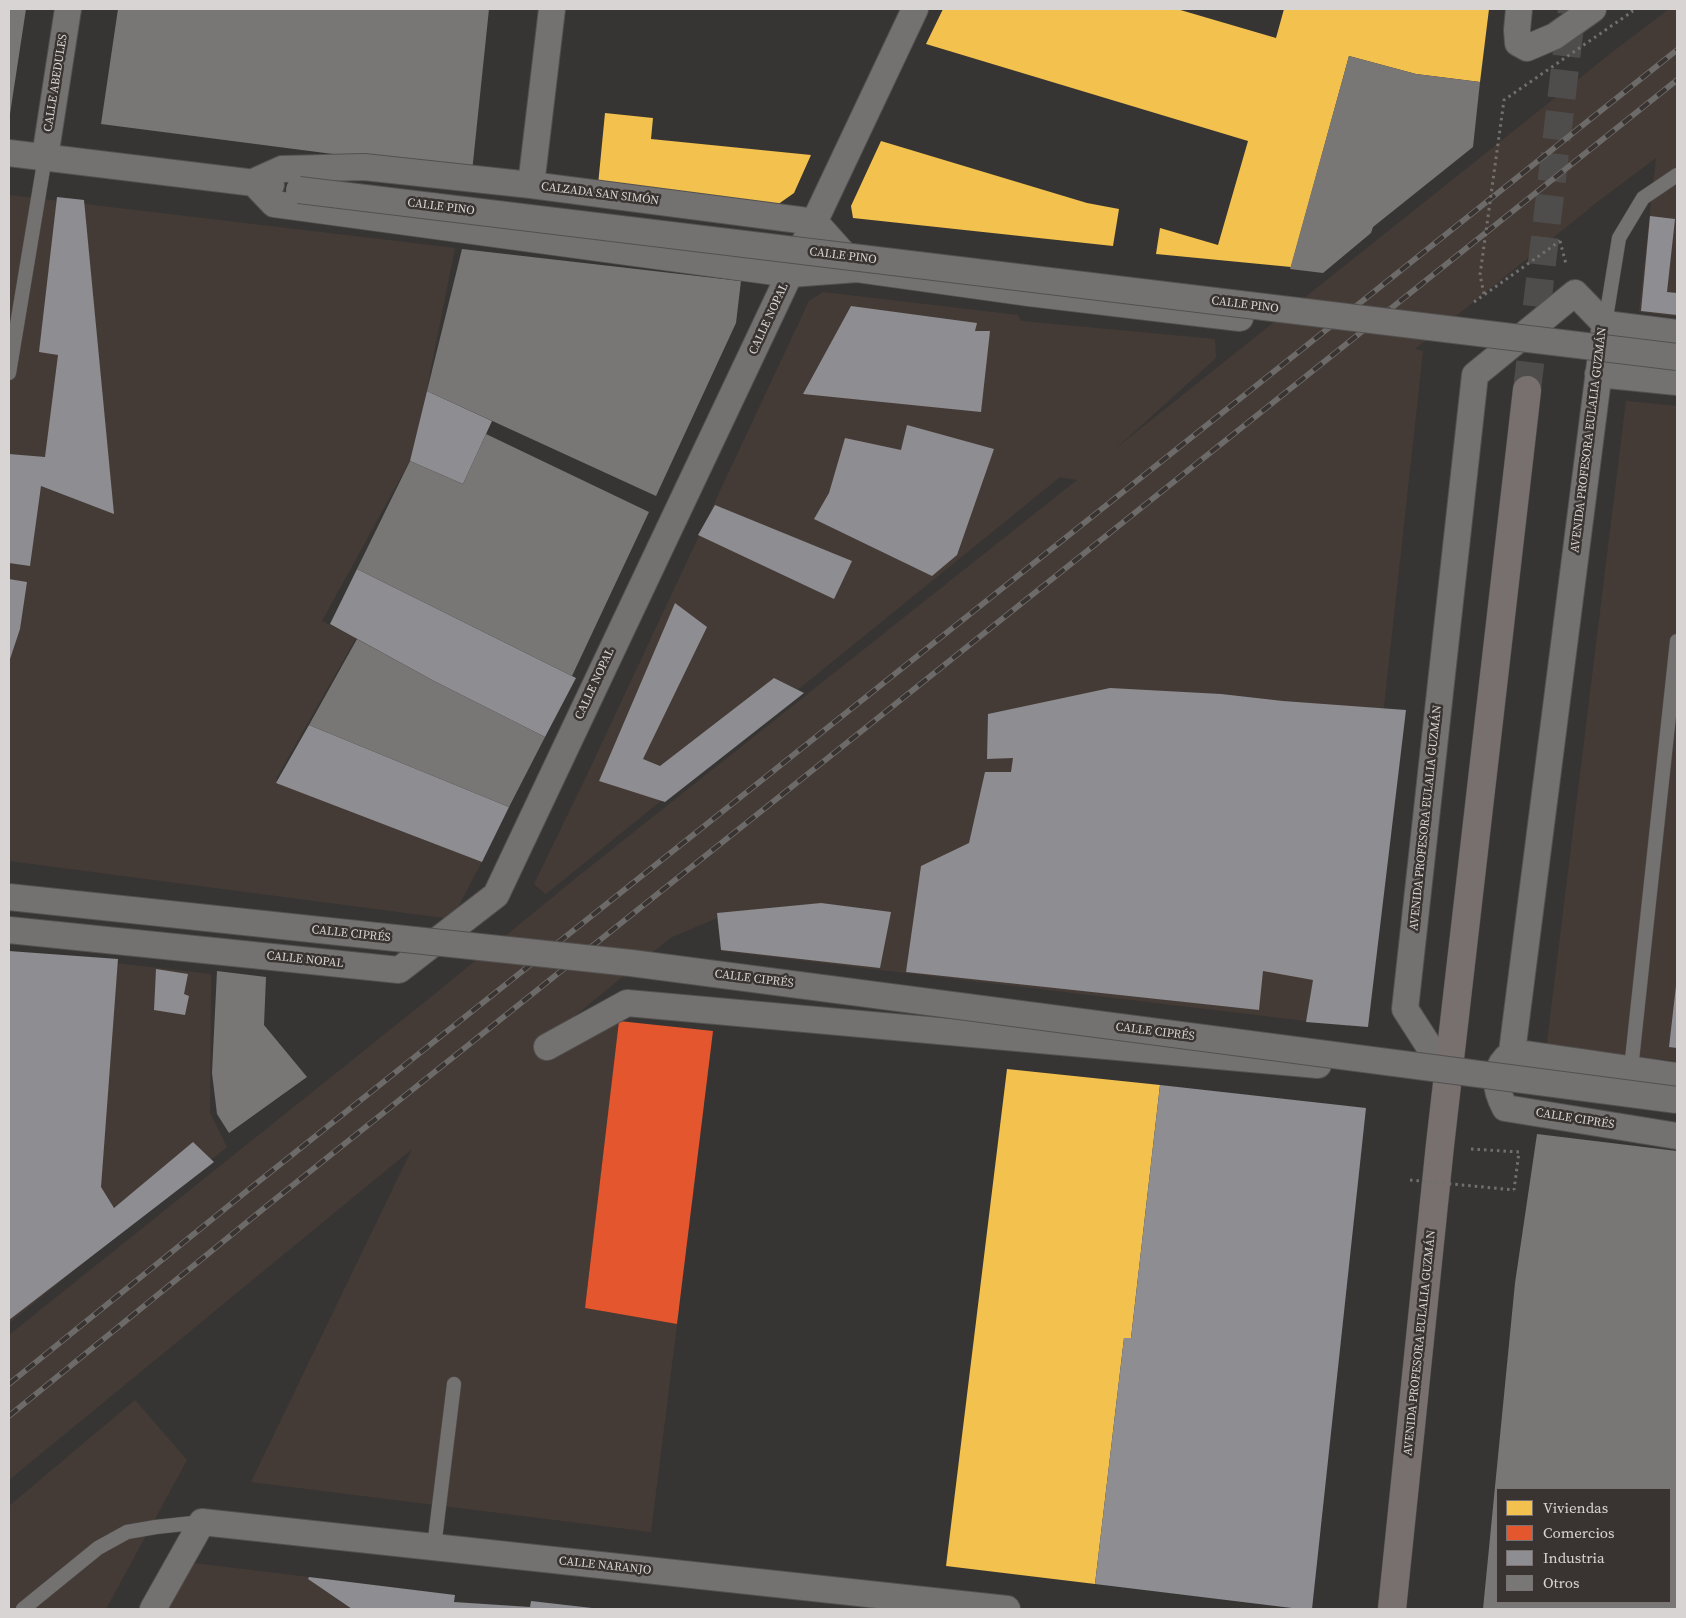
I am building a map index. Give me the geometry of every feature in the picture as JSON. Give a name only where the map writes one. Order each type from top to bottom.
[{"type":"main road","name":"AVENIDA PROFESORA EULALIA GUZMÁN","points":[[1392,1609],[1440,1148],[1527,390]]},
{"type":"street","name":"CALLE ABEDULES","points":[[44,157],[68,9]]},
{"type":"street","name":"CALZADA SAN SIMÓN","points":[[552,9],[531,185],[815,222]]},
{"type":"street","name":"CALLE NOPAL","points":[[9,930],[399,970],[496,895],[915,9]]},
{"type":"street","points":[[1519,9],[1518,43],[1526,48],[1555,36],[1593,9]]},
{"type":"street","name":"CALLE PINO","points":[[9,153],[253,182],[299,190],[1677,357]]},
{"type":"street","points":[[531,185],[364,166],[282,169],[253,182],[274,204],[790,274],[857,269],[1029,294],[1240,318]]},
{"type":"street","points":[[815,222],[857,269]]},
{"type":"street","name":"AVENIDA PROFESORA EULALIA GUZMÁN","points":[[1448,1076],[1405,1009],[1475,375],[1575,293],[1604,324],[1512,1052]]},
{"type":"street","points":[[1604,324],[1677,333]]},
{"type":"street","points":[[1598,374],[1677,382]]},
{"type":"street","name":"CALLE CIPRÉS","points":[[9,897],[631,963],[1677,1100]]},
{"type":"street","points":[[547,1046],[626,1003],[1448,1076]]},
{"type":"street","points":[[1512,1052],[1677,1076]]},
{"type":"street","name":"CALLE CIPRÉS","points":[[1512,1052],[1501,1064],[1496,1079],[1498,1094],[1505,1108],[1677,1136]]},
{"type":"street","points":[[152,1609],[202,1522]]},
{"type":"street","name":"CALLE NARANJO","points":[[202,1522],[1007,1609]]},
{"type":"lane","points":[[9,373],[44,157]]},
{"type":"lane","points":[[1604,324],[1619,238],[1642,198],[1671,185],[1677,175]]},
{"type":"lane","points":[[1631,1069],[1677,641]]},
{"type":"lane","points":[[434,1547],[454,1384]]},
{"type":"lane","points":[[22,1609],[98,1548],[127,1532],[202,1522]]},
{"type":"path","points":[[1484,294],[1480,275],[1504,100],[1632,10]]},
{"type":"path","points":[[1472,302],[1560,241]]},
{"type":"path","points":[[1410,1180],[1514,1190],[1519,1152],[1440,1148]]},
{"type":"shaded area","points":[[1669,9],[1677,9],[1677,317],[1639,312],[1656,158],[1601,199],[1415,349],[1423,351],[1383,715],[1370,856],[1348,1026],[722,951],[717,918],[670,938],[572,1018],[619,1024],[585,1308],[677,1324],[651,1532],[251,1482],[412,1149],[9,1480],[9,1335],[431,997],[576,878],[1077,480],[1060,477],[546,894],[534,884],[809,301],[823,292],[1018,315],[1021,321],[1215,339],[1216,358],[1115,449]]},
{"type":"shaded area","points":[[9,195],[455,248],[414,453],[322,621],[356,638],[276,779],[482,861],[452,919],[9,861]]},
{"type":"shaded area","points":[[1626,401],[1677,406],[1677,1061],[1546,1050]]},
{"type":"shaded area","points":[[9,951],[211,974],[210,1113],[227,1147],[9,1323]]},
{"type":"shaded area","points":[[135,1400],[187,1460],[106,1609],[9,1609],[9,1506]]},
{"type":"shaded area","points":[[177,1561],[309,1577],[308,1579],[352,1609],[150,1609]]},
{"type":"building: Viviendas","points":[[943,9],[1177,9],[1276,38],[1284,9],[1489,9],[1480,82],[1416,74],[1349,56],[1291,267],[1156,254],[1160,228],[1218,245],[1248,141],[926,44]]},
{"type":"building: Viviendas","points":[[605,113],[653,118],[651,139],[811,155],[794,193],[777,205],[598,185]]},
{"type":"building: Viviendas","points":[[881,141],[1087,203],[1119,209],[1113,246],[853,218],[851,206]]},
{"type":"building: Viviendas","points":[[1007,1069],[1160,1085],[1131,1338],[1124,1338],[1095,1584],[946,1566]]},
{"type":"building: Comercios","points":[[619,1021],[713,1031],[677,1324],[585,1308]]},
{"type":"building: Industria","points":[[57,197],[84,200],[114,514],[41,486],[30,566],[9,563],[9,454],[45,457],[58,355],[39,352]]},
{"type":"building: Industria","points":[[1650,216],[1675,219],[1667,292],[1677,293],[1677,315],[1641,311]]},
{"type":"building: Industria","points":[[851,306],[977,323],[975,331],[990,331],[981,412],[803,394]]},
{"type":"building: Industria","points":[[427,391],[492,421],[463,484],[410,461]]},
{"type":"building: Industria","points":[[907,425],[994,449],[957,555],[932,576],[814,519],[829,493],[845,438],[901,450]]},
{"type":"building: Industria","points":[[715,505],[852,561],[834,599],[698,535]]},
{"type":"building: Industria","points":[[357,569],[576,678],[545,737],[434,681],[330,624]]},
{"type":"building: Industria","points":[[9,579],[27,582],[20,629],[9,662]]},
{"type":"building: Industria","points":[[675,603],[707,627],[643,759],[660,766],[774,678],[804,693],[665,802],[599,781]]},
{"type":"building: Industria","points":[[1110,688],[1221,694],[1283,701],[1406,710],[1368,1027],[1306,1022],[1313,980],[1263,971],[1259,1010],[906,972],[921,866],[969,843],[985,772],[1011,772],[1013,758],[987,759],[988,714]]},
{"type":"building: Industria","points":[[309,725],[509,807],[482,862],[276,783]]},
{"type":"building: Industria","points":[[821,903],[891,912],[880,968],[721,950],[717,913]]},
{"type":"building: Industria","points":[[9,951],[118,959],[101,1187],[114,1208],[193,1142],[214,1162],[9,1320]]},
{"type":"building: Industria","points":[[156,969],[188,974],[184,994],[189,996],[185,1015],[154,1010]]},
{"type":"building: Industria","points":[[1677,986],[1677,1048],[1669,1047]]},
{"type":"building: Industria","points":[[1160,1085],[1366,1108],[1312,1609],[1095,1584],[1124,1338],[1131,1338]]},
{"type":"building: Industria","points":[[309,1577],[455,1595],[454,1602],[530,1607],[531,1601],[592,1609],[352,1609],[308,1579]]},
{"type":"building: Otros","points":[[9,9],[26,9],[10,114],[9,114]]},
{"type":"building: Otros","points":[[118,9],[489,9],[472,172],[101,124]]},
{"type":"building: Otros","points":[[1349,56],[1416,74],[1480,82],[1473,147],[1373,227],[1371,233],[1323,273],[1290,269]]},
{"type":"building: Otros","points":[[462,249],[741,281],[736,323],[656,496],[427,391]]},
{"type":"building: Otros","points":[[486,434],[649,512],[572,676],[357,569],[410,461],[463,484]]},
{"type":"building: Otros","points":[[357,639],[434,681],[545,737],[509,807],[309,725]]},
{"type":"building: Otros","points":[[217,971],[266,977],[264,1025],[307,1077],[229,1133],[217,1114],[212,1073]]},
{"type":"building: Otros","points":[[1537,1134],[1677,1151],[1677,1609],[1483,1609],[1515,1283]]},
{"type":"tunnel","points":[[1527,390],[1572,9]]},
{"type":"railway","points":[[9,1384],[253,1186],[1677,50]]},
{"type":"railway","points":[[9,1416],[268,1205],[1677,80]]}]
